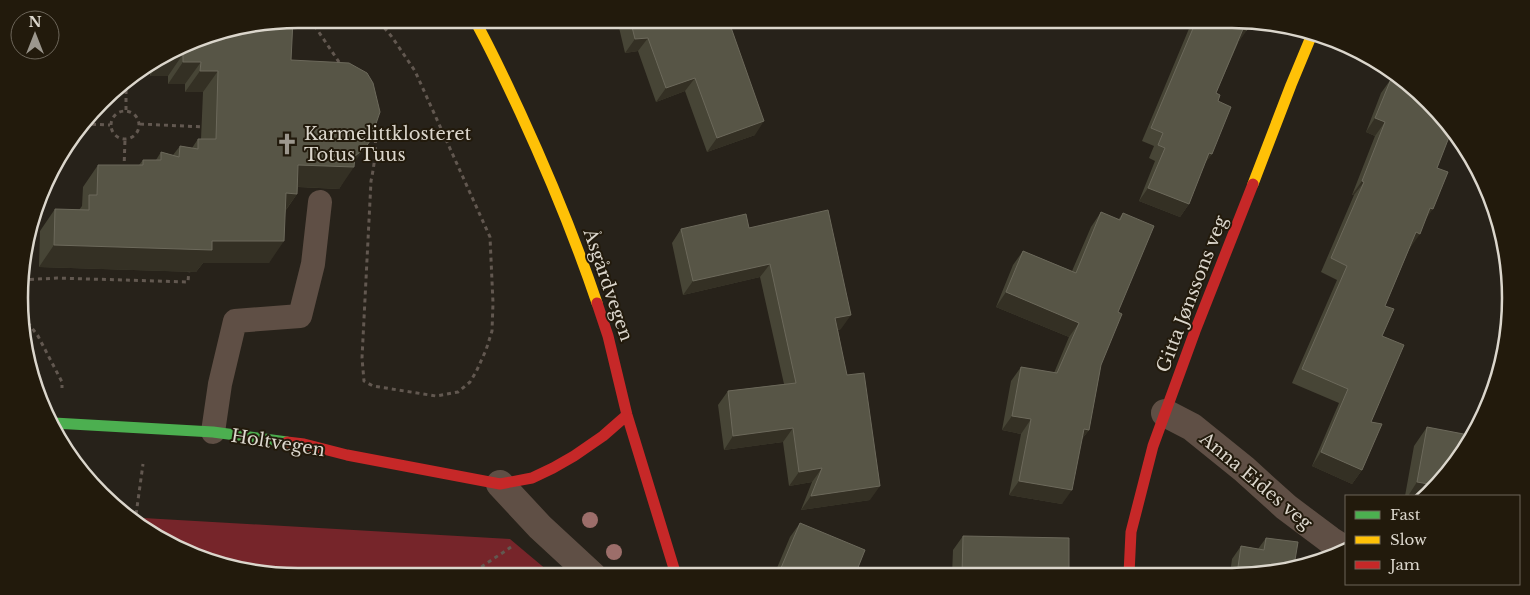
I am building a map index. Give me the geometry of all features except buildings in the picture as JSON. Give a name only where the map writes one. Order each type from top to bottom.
[{"type":"street","name":"Åsgårdvegen","points":[[479,28],[548,173],[582,256],[608,336],[627,415],[674,568]]},
{"type":"street","name":"Gitta Jønssons veg","points":[[1129,568],[1131,532],[1153,446],[1195,331],[1310,39]]},
{"type":"street","name":"Anna Eides veg","points":[[1165,413],[1192,427],[1286,507],[1339,546]]},
{"type":"street","name":"Holtvegen","points":[[59,423],[213,432],[304,444],[347,455],[500,484],[532,478],[552,468],[574,456],[603,436],[627,415]]},
{"type":"street","points":[[500,484],[540,527],[584,568]]},
{"type":"lane","points":[[213,432],[220,384],[235,321],[300,316],[313,264],[320,202]]},
{"type":"path","points":[[316,28],[341,65]]},
{"type":"path","points":[[374,121],[375,161],[371,181],[362,358],[364,381],[373,386],[436,396],[458,392],[470,382],[476,372],[492,331],[493,303],[490,237],[415,71],[384,28]]},
{"type":"path","points":[[126,89],[126,110]]},
{"type":"path","points":[[126,110],[133,112],[138,117],[140,124],[136,135],[131,139],[125,140],[118,138],[112,132],[110,125],[112,117],[118,112],[126,110]]},
{"type":"path","points":[[90,124],[110,125]]},
{"type":"path","points":[[140,124],[206,127]]},
{"type":"path","points":[[124,173],[125,140]]},
{"type":"path","points":[[28,280],[67,278],[188,282],[190,263]]},
{"type":"path","points":[[29,324],[38,336],[62,382],[58,422]]},
{"type":"path","points":[[137,515],[147,428]]},
{"type":"path","points":[[480,568],[540,527]]},
{"type":"shaded area","points":[[141,518],[510,539],[544,568],[298,568],[262,565],[228,558],[194,547],[178,540]]},
{"type":"traffic: fast","points":[[59,423],[213,432],[287,442]]},
{"type":"traffic: slow","points":[[479,28],[498,65],[541,159],[571,231],[597,303]]},
{"type":"traffic: slow","points":[[1253,184],[1310,39]]},
{"type":"traffic: jam","points":[[1129,568],[1131,532],[1153,446],[1195,331],[1253,184]]},
{"type":"traffic: jam","points":[[597,303],[608,336],[627,415],[674,568]]},
{"type":"traffic: jam","points":[[287,442],[500,484],[532,478],[553,468],[603,436],[627,415]]},
{"type":"place","name":"Karmelittklosteret Totus Tuus","points":[[287,144]]}]
